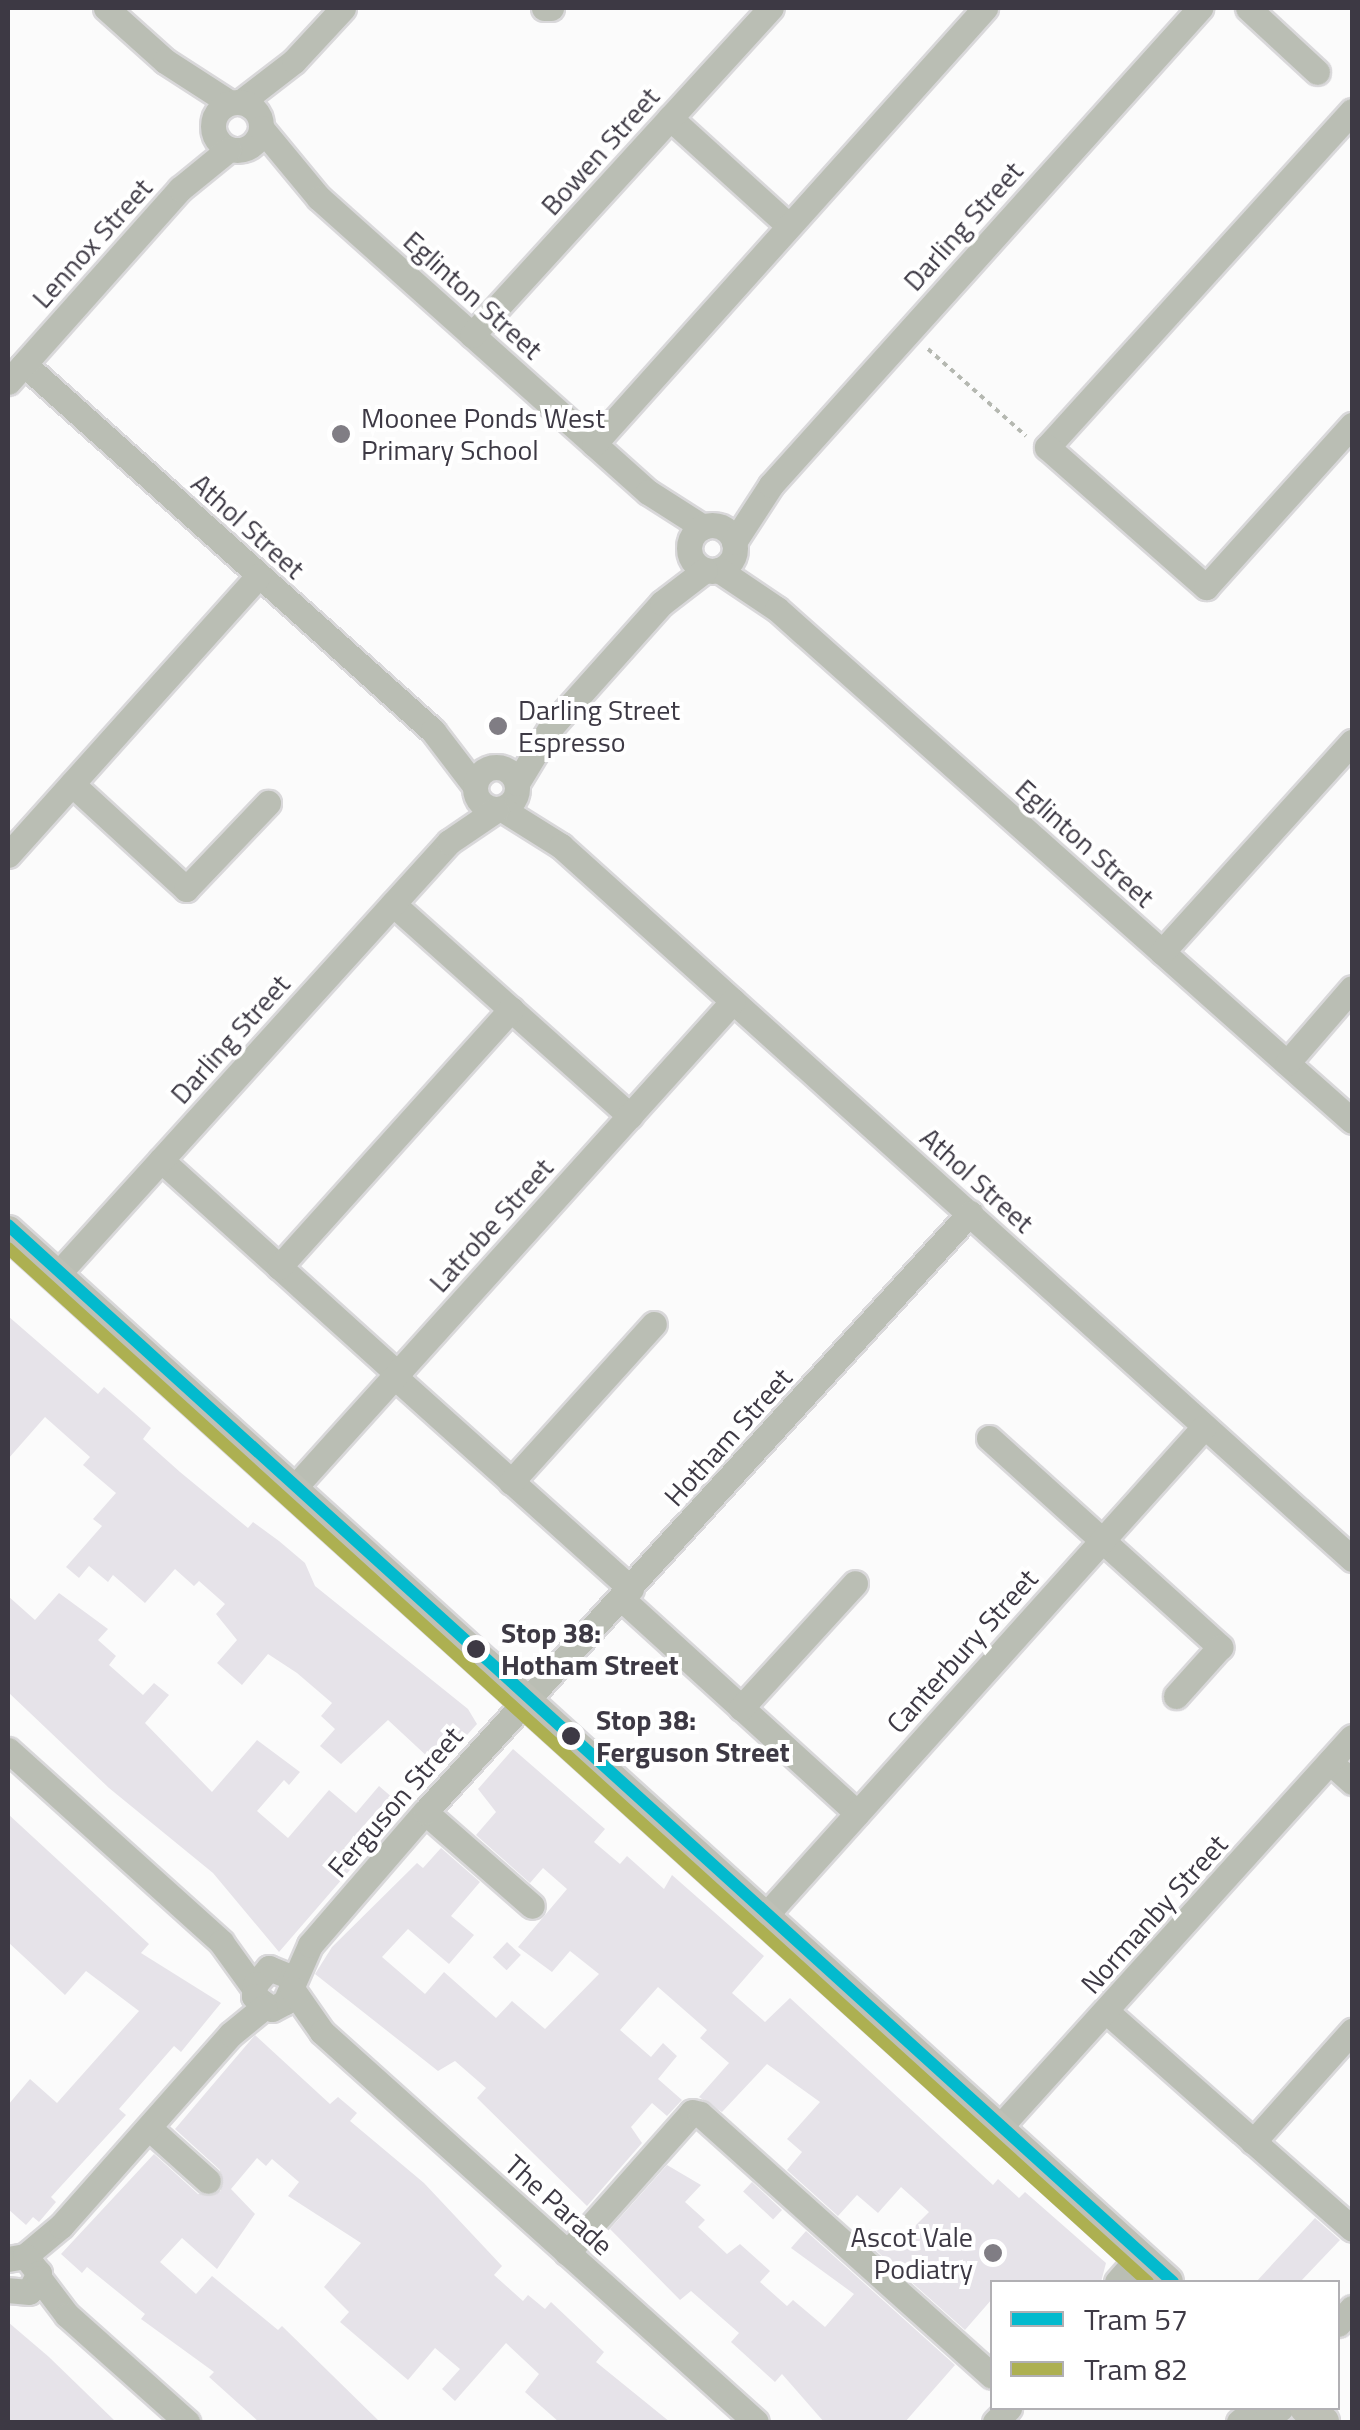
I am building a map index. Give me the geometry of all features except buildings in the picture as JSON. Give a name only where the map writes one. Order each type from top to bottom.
[{"type":"main road","points":[[8,1232],[1165,2280]]},
{"type":"street","name":"Eglinton Street","points":[[106,8],[1352,1121]]},
{"type":"street","name":"Lennox Street","points":[[16,373],[343,8]]},
{"type":"street","name":"Bowen Street","points":[[472,335],[771,8]]},
{"type":"street","points":[[594,444],[985,8]]},
{"type":"street","name":"Darling Street","points":[[56,1276],[448,842],[504,788],[551,727],[1200,8]]},
{"type":"street","points":[[1248,8],[1317,72]]},
{"type":"street","points":[[1352,112],[1047,446],[1206,587],[1352,425]]},
{"type":"street","points":[[670,118],[788,225]]},
{"type":"street","name":"Athol Street","points":[[16,373],[258,576],[432,731],[504,788],[561,846],[1352,1559]]},
{"type":"street","points":[[8,855],[258,576]]},
{"type":"street","name":"Athol Street","points":[[432,731],[474,788]]},
{"type":"street","points":[[1162,952],[1352,742]]},
{"type":"street","points":[[72,784],[186,889],[268,803]]},
{"type":"street","name":"Darling Street","points":[[448,842],[474,788],[504,788]]},
{"type":"street","points":[[394,904],[630,1116]]},
{"type":"street","points":[[1287,1063],[1352,988]]},
{"type":"street","name":"Latrobe Street","points":[[293,1489],[733,1001]]},
{"type":"street","points":[[278,1267],[511,1008]]},
{"type":"street","points":[[160,1160],[511,1482],[742,1708],[856,1813]]},
{"type":"street","name":"Hotham Street","points":[[528,1700],[970,1214]]},
{"type":"street","points":[[511,1482],[654,1324]]},
{"type":"street","name":"Canterbury Street","points":[[765,1916],[1204,1427]]},
{"type":"street","points":[[989,1438],[1220,1647],[1176,1696]]},
{"type":"street","points":[[742,1708],[855,1583]]},
{"type":"street","name":"Ferguson Street","points":[[19,2273],[424,1812],[528,1700]]},
{"type":"street","name":"Normanby Street","points":[[998,2129],[1108,2012],[1352,1737]]},
{"type":"street","name":"The Parade","points":[[8,1750],[756,2422]]},
{"type":"street","points":[[1330,1762],[1352,1782]]},
{"type":"street","points":[[424,1812],[532,1906]]},
{"type":"street","points":[[1108,2012],[1352,2229]]},
{"type":"street","points":[[1253,2142],[1352,2031]]},
{"type":"street","points":[[568,2254],[692,2112],[700,2114],[990,2374]]},
{"type":"street","points":[[149,2128],[208,2181]]},
{"type":"street","points":[[1118,2280],[1139,2257]]},
{"type":"street","points":[[19,2273],[188,2422]]},
{"type":"street","points":[[1262,2422],[1305,2411]]},
{"type":"path","points":[[928,349],[1036,445],[1047,446]]},
{"type":"tram line","name":"57","points":[[8,1225],[1171,2280]]},
{"type":"tram line","name":"82","points":[[8,1248],[1146,2280]]},
{"type":"place","name":"Moonee Ponds West Primary School","points":[[341,434]]},
{"type":"place","name":"Darling Street Espresso","points":[[498,726]]},
{"type":"place","name":"Stop 38: Hotham Street","points":[[476,1649]]},
{"type":"place","name":"Stop 38: Ferguson Street","points":[[571,1736]]},
{"type":"place","name":"Ascot Vale Podiatry","points":[[993,2253]]}]
